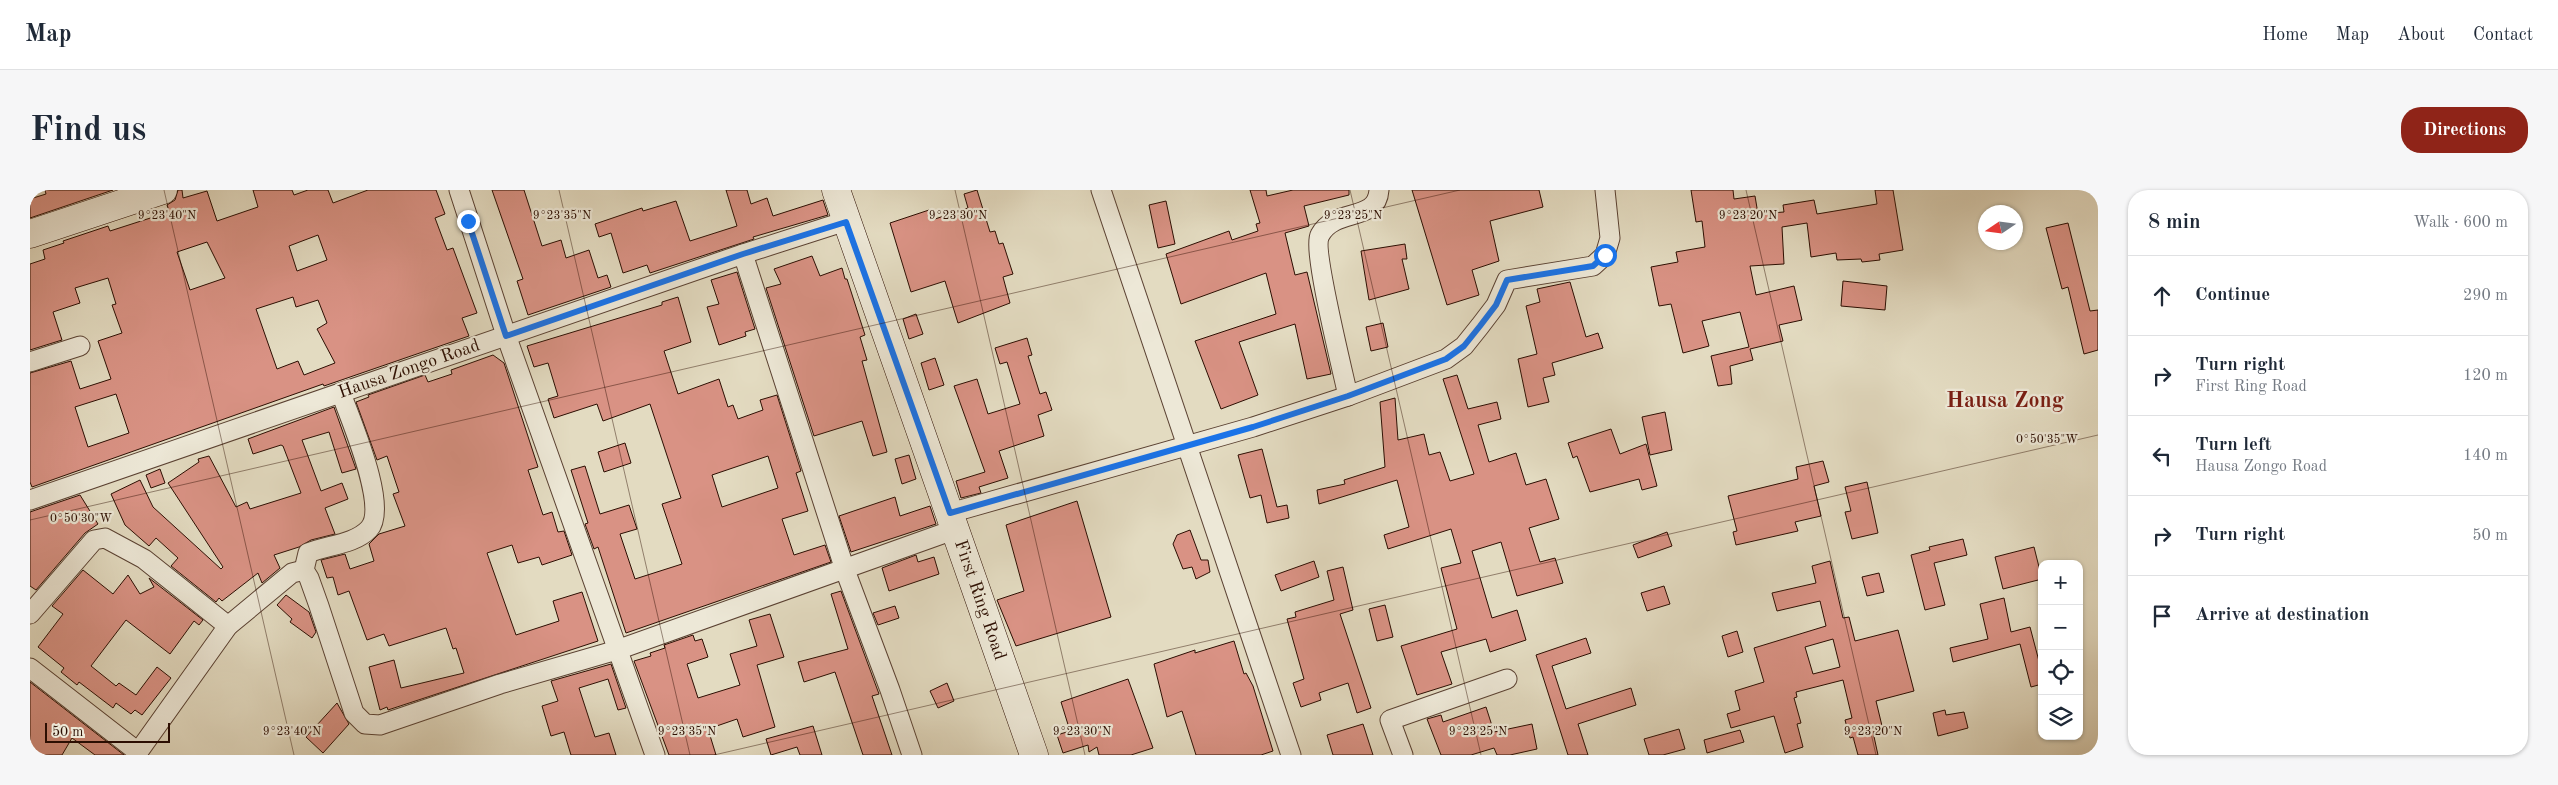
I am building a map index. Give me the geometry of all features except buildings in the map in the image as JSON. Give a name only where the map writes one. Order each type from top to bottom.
[{"type":"street","points":[[30,234],[163,190]]},
{"type":"street","points":[[459,190],[506,336],[655,755]]},
{"type":"street","name":"First Ring Road","points":[[836,190],[1034,755]]},
{"type":"street","points":[[1101,190],[1291,755]]},
{"type":"street","points":[[1348,396],[1319,264],[1319,236],[1331,221],[1366,211],[1378,198],[1379,190]]},
{"type":"street","points":[[341,392],[364,460],[373,493],[376,514],[370,529],[357,538],[308,553],[304,570],[309,578],[319,606],[354,713],[365,724],[380,725],[500,684],[617,650],[845,570],[953,521],[1159,452],[1188,446],[1348,396],[1446,359],[1464,346],[1496,305],[1507,280],[1593,266],[1605,255],[1610,238],[1605,190]]},
{"type":"street","name":"Hausa Zongo Road","points":[[30,500],[743,254],[846,222]]},
{"type":"street","points":[[743,254],[845,570],[912,755]]},
{"type":"street","points":[[30,362],[80,346]]},
{"type":"street","points":[[30,614],[94,540],[105,538],[144,559],[228,626]]},
{"type":"street","points":[[30,668],[137,754],[228,626],[292,573],[304,570]]},
{"type":"street","points":[[1402,755],[1390,720],[1507,680]]},
{"type":"district","name":"Hausa Zong","points":[[2005,401]]},
{"type":"route","points":[[468,221],[506,336],[743,254],[846,222],[950,513],[1159,452],[1188,446],[1253,427],[1348,396],[1446,359],[1464,346],[1480,326],[1496,305],[1507,280],[1593,266],[1605,255]]}]
